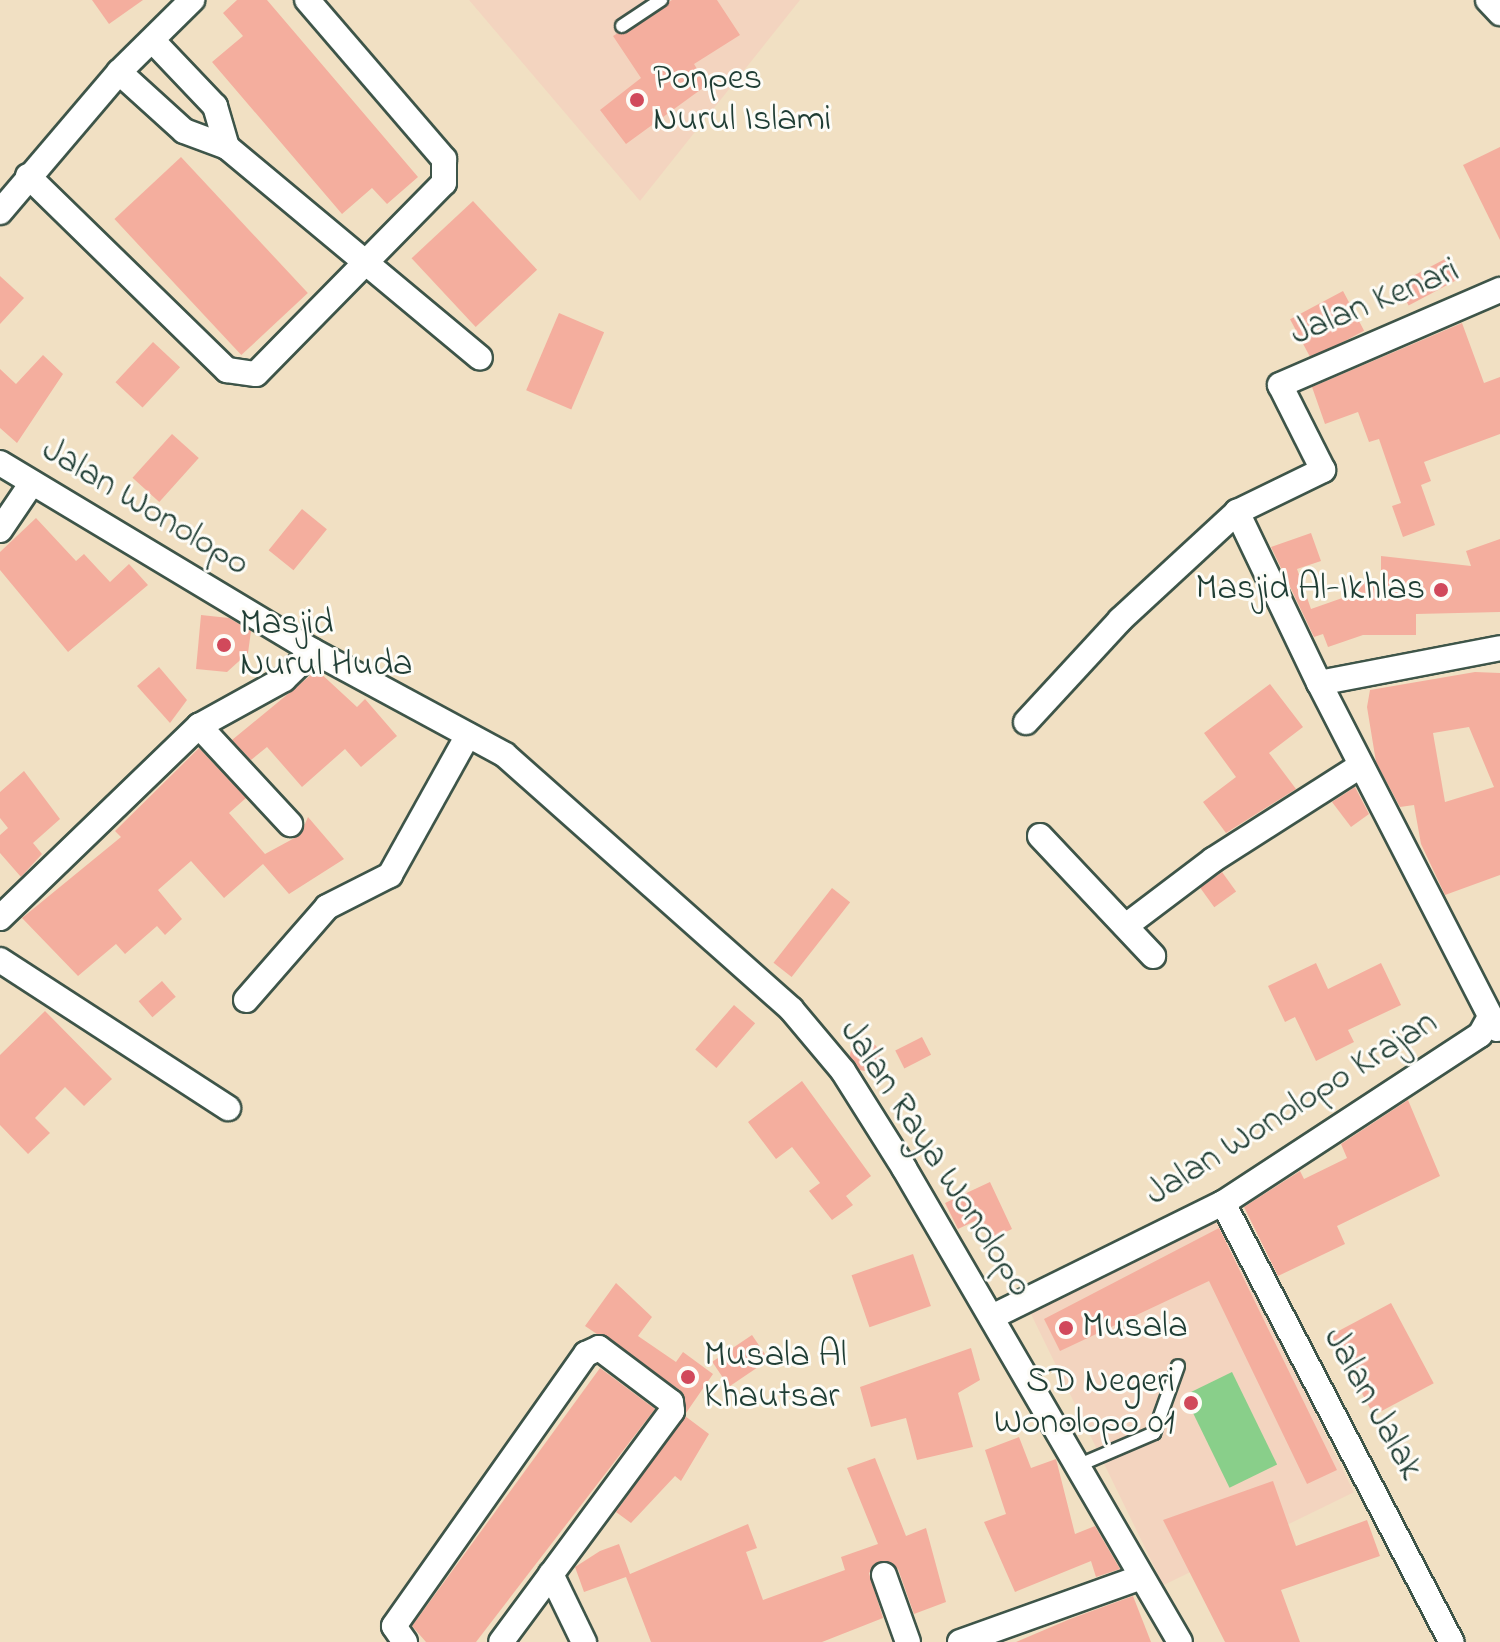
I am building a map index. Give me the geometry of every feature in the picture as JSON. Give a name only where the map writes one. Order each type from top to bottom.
[{"type":"street","points":[[0,212],[119,72],[192,0]]},
{"type":"street","points":[[28,176],[243,378],[256,374],[371,264],[444,183],[444,159],[307,0]]},
{"type":"street","points":[[1488,0],[1500,13]]},
{"type":"street","points":[[153,41],[215,106],[227,147]]},
{"type":"street","points":[[119,72],[184,131],[227,147],[480,358]]},
{"type":"street","name":"Jalan Kenari","points":[[1026,722],[1120,620],[1237,512],[1323,470],[1280,394],[1287,378],[1500,290]]},
{"type":"street","name":"Jalan Wonolopo","points":[[0,463],[313,651],[468,735],[528,773],[613,849]]},
{"type":"street","points":[[0,530],[32,483]]},
{"type":"street","points":[[1237,512],[1319,683],[1500,648]]},
{"type":"street","points":[[0,918],[199,726],[284,679],[313,651]]},
{"type":"street","name":"Jalan Wonolopo Krajan","points":[[994,1316],[1223,1203],[1480,1035],[1497,1029],[1319,683]]},
{"type":"street","points":[[199,726],[290,824]]},
{"type":"street","points":[[246,1000],[327,907],[390,875],[468,735]]},
{"type":"street","points":[[1127,925],[1213,860],[1360,766]]},
{"type":"street","points":[[1040,836],[1153,956]]},
{"type":"street","name":"Jalan Raya Wonolopo","points":[[613,849],[773,991],[843,1071],[994,1316],[1139,1578],[1180,1642]]},
{"type":"street","points":[[0,960],[114,1041],[228,1108]]},
{"type":"street","name":"Jalan Jalak","points":[[1223,1203],[1452,1642]]},
{"type":"street","points":[[405,1642],[394,1626],[586,1354],[599,1348],[673,1406],[501,1642]]},
{"type":"street","points":[[551,1574],[584,1642]]},
{"type":"street","points":[[884,1575],[908,1642]]},
{"type":"street","points":[[960,1642],[1139,1578]]},
{"type":"lane","points":[[622,26],[661,0]]},
{"type":"lane","points":[[1077,1466],[1154,1433],[1178,1366]]},
{"type":"shaded area","name":"Ponpes Nurul Islami","points":[[469,0],[800,0],[640,201]]},
{"type":"shaded area","name":"SD Negeri Wonolopo 01","points":[[1221,1220],[1354,1492],[1163,1585],[1030,1313]]},
{"type":"green space","points":[[1232,1372],[1277,1465],[1230,1488],[1184,1395]]},
{"type":"building","points":[[92,0],[143,0],[109,24]]},
{"type":"building","points":[[237,0],[267,0],[418,177],[387,204],[372,188],[342,214],[212,62],[243,36],[223,13]]},
{"type":"building","points":[[672,0],[717,0],[740,35],[694,64],[707,85],[626,144],[600,110],[641,78],[613,36]]},
{"type":"building","points":[[1500,147],[1500,240],[1463,165]]},
{"type":"building","points":[[181,157],[308,293],[241,355],[114,219]]},
{"type":"building","points":[[473,201],[537,270],[476,327],[412,258]]},
{"type":"building","points":[[1445,259],[1456,280],[1409,306],[1397,284]]},
{"type":"building","points":[[0,276],[24,298],[0,324]]},
{"type":"building","points":[[1343,291],[1364,331],[1311,359],[1290,319]]},
{"type":"building","points":[[559,313],[604,332],[571,409],[526,390]]},
{"type":"building","points":[[1462,323],[1484,383],[1500,377],[1500,434],[1424,462],[1431,481],[1421,485],[1435,525],[1403,537],[1392,506],[1401,503],[1379,439],[1369,442],[1358,412],[1325,424],[1312,387]]},
{"type":"building","points":[[153,342],[180,367],[143,407],[115,382]]},
{"type":"building","points":[[43,355],[63,374],[17,443],[0,428],[0,369],[16,384]]},
{"type":"building","points":[[172,434],[199,458],[159,502],[133,478]]},
{"type":"building","points":[[302,509],[327,529],[294,570],[269,550]]},
{"type":"building","points":[[36,518],[76,561],[84,554],[110,582],[129,564],[148,585],[68,652],[0,570],[0,552]]},
{"type":"building","points":[[1311,533],[1321,561],[1297,569],[1311,609],[1348,596],[1348,582],[1381,582],[1381,556],[1471,566],[1466,551],[1500,539],[1500,612],[1416,614],[1416,635],[1363,635],[1328,647],[1323,634],[1314,637],[1271,547]]},
{"type":"building","name":"Masjid Nurul Huda","points":[[201,615],[229,618],[251,631],[248,653],[227,672],[196,669]]},
{"type":"building","points":[[159,667],[187,700],[170,723],[137,686]]},
{"type":"building","points":[[317,670],[357,707],[365,699],[397,736],[361,767],[345,749],[302,787],[267,747],[251,760],[232,740]]},
{"type":"building","points":[[1475,672],[1500,673],[1500,875],[1445,895],[1421,844],[1414,805],[1400,807],[1376,762],[1367,707],[1370,690]],"holes":[[[1469,727],[1494,787],[1445,802],[1433,733]]]},
{"type":"building","points":[[1270,684],[1303,727],[1269,753],[1296,789],[1226,833],[1203,802],[1236,777],[1204,733]]},
{"type":"building","points":[[199,748],[246,798],[229,813],[265,854],[300,835],[308,817],[344,859],[289,894],[263,864],[224,898],[191,861],[158,890],[182,919],[165,935],[157,926],[125,954],[116,944],[78,976],[22,918],[121,837],[115,831]]},
{"type":"building","points":[[24,771],[60,819],[33,843],[42,854],[21,877],[0,853],[0,835],[8,828],[0,818],[0,792]]},
{"type":"building","points":[[1355,787],[1369,814],[1351,827],[1332,802]]},
{"type":"building","points":[[1222,872],[1236,891],[1214,907],[1200,888]]},
{"type":"building","points":[[832,888],[850,902],[792,977],[774,963]]},
{"type":"building","points":[[1316,963],[1328,989],[1381,963],[1401,1005],[1348,1030],[1354,1042],[1316,1061],[1295,1017],[1285,1022],[1268,986]]},
{"type":"building","points":[[162,981],[176,997],[152,1017],[139,1001]]},
{"type":"building","points":[[734,1005],[755,1023],[716,1068],[695,1050]]},
{"type":"building","points":[[45,1011],[112,1079],[84,1106],[65,1087],[35,1118],[50,1133],[28,1154],[0,1125],[0,1055]]},
{"type":"building","points":[[922,1037],[931,1055],[904,1068],[895,1051]]},
{"type":"building","points":[[865,1041],[871,1042],[879,1050],[879,1062],[871,1070],[865,1071],[859,1070],[851,1062],[850,1056],[851,1050],[859,1042]]},
{"type":"building","points":[[802,1081],[871,1176],[846,1196],[853,1205],[832,1220],[809,1191],[820,1183],[792,1147],[776,1159],[748,1122]]},
{"type":"building","points":[[1408,1100],[1440,1176],[1337,1226],[1345,1244],[1278,1276],[1244,1207],[1300,1171],[1304,1179],[1347,1158],[1341,1144]]},
{"type":"building","points":[[990,1182],[1012,1229],[991,1239],[981,1218],[958,1229],[945,1203]]},
{"type":"building","points":[[1219,1228],[1337,1470],[1307,1484],[1209,1281],[1060,1351],[1044,1319]]},
{"type":"building","points":[[913,1254],[931,1306],[869,1327],[852,1275]]},
{"type":"building","points":[[616,1283],[652,1317],[638,1336],[676,1362],[683,1352],[713,1374],[686,1413],[680,1390],[585,1326]]},
{"type":"building","points":[[1391,1303],[1434,1383],[1374,1415],[1331,1335]]},
{"type":"building","points":[[752,1335],[769,1360],[729,1387],[712,1362]]},
{"type":"building","points":[[971,1348],[980,1380],[958,1393],[973,1447],[917,1460],[906,1418],[871,1427],[860,1387]]},
{"type":"building","points":[[600,1368],[655,1409],[476,1642],[426,1642],[412,1626]]},
{"type":"building","points":[[685,1416],[709,1434],[681,1481],[675,1476],[631,1523],[616,1512]]},
{"type":"building","points":[[1019,1437],[1031,1468],[1056,1459],[1075,1534],[1095,1526],[1120,1569],[1096,1577],[1091,1561],[1015,1592],[984,1522],[1006,1514],[985,1450]]},
{"type":"building","points":[[875,1458],[906,1536],[926,1528],[946,1602],[914,1614],[898,1569],[880,1561],[869,1573],[883,1618],[822,1642],[651,1642],[626,1577],[584,1592],[575,1567],[600,1551],[619,1544],[630,1574],[748,1524],[757,1548],[746,1552],[763,1600],[845,1570],[841,1557],[878,1544],[847,1468]]},
{"type":"building","points":[[1273,1481],[1296,1546],[1367,1520],[1380,1556],[1281,1590],[1300,1642],[1225,1642],[1163,1520]]},
{"type":"building","points":[[1133,1596],[1151,1642],[1016,1642],[1070,1619]]},
{"type":"place","name":"Ponpes Nurul Islami","points":[[637,100]]},
{"type":"place","name":"Masjid Al-Ikhlas","points":[[1441,590]]},
{"type":"place","name":"Masjid Nurul Huda","points":[[224,645]]},
{"type":"place","name":"Musala","points":[[1066,1328]]},
{"type":"place","name":"Musala Al Khautsar","points":[[688,1377]]},
{"type":"place","name":"SD Negeri Wonolopo 01","points":[[1191,1403]]}]
